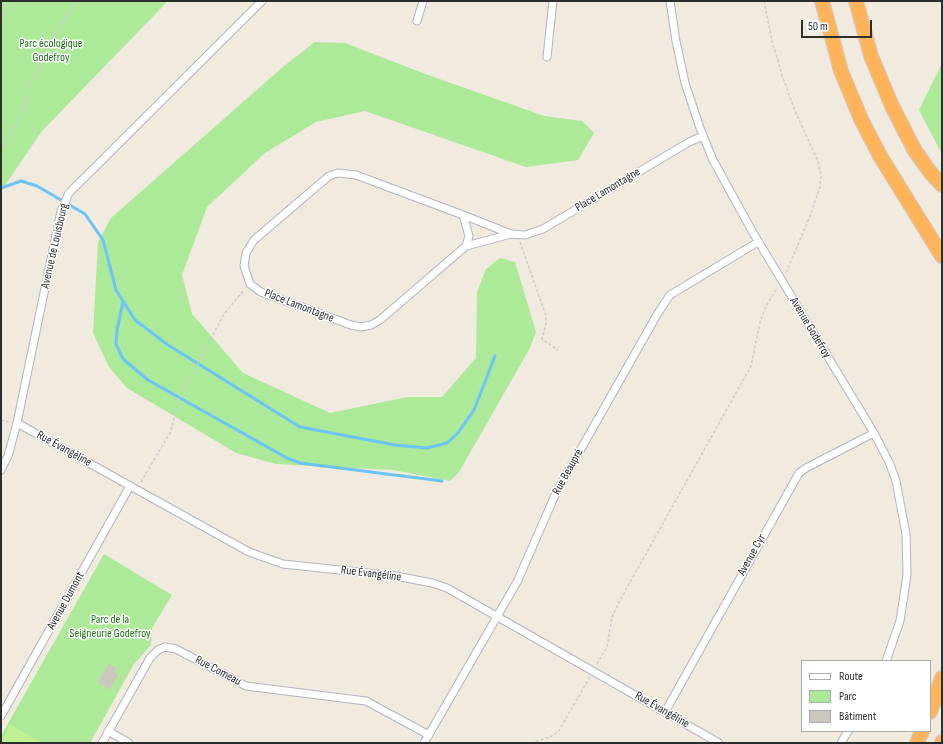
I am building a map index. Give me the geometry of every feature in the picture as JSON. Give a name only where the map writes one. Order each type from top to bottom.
[{"type":"highway","points":[[822,1],[837,57],[861,120],[880,156],[942,256]]},
{"type":"highway","points":[[856,1],[871,56],[892,106],[915,151],[930,172],[942,185]]},
{"type":"highway","points":[[931,710],[942,678]]},
{"type":"highway","points":[[931,711],[942,687]]},
{"type":"highway","points":[[917,743],[922,732]]},
{"type":"street","name":"Avenue de Louisbourg","points":[[1,470],[8,456],[17,423],[61,211],[69,193],[262,1]]},
{"type":"street","points":[[417,21],[423,1]]},
{"type":"street","points":[[547,57],[553,1]]},
{"type":"street","name":"Avenue Godefroy","points":[[670,1],[683,75],[703,136],[725,183],[758,242],[874,433],[896,481],[903,510],[907,538],[907,566],[904,600],[896,633],[886,660]]},
{"type":"street","name":"Place Lamontagne","points":[[511,234],[466,246],[380,320],[371,325],[351,325],[262,292],[250,284],[244,266],[246,253],[254,240],[329,176],[338,173],[356,175],[511,234],[525,235],[543,229],[689,142],[703,136]]},
{"type":"street","points":[[463,215],[468,232],[466,246]]},
{"type":"street","name":"Rue Beaupré","points":[[424,743],[526,565],[556,493],[670,295],[758,242]]},
{"type":"street","name":"Rue Évangéline","points":[[17,423],[249,552],[283,564],[396,576],[432,583],[460,595],[719,743]]},
{"type":"street","name":"Avenue Cyr","points":[[665,712],[799,473],[874,433]]},
{"type":"street","name":"Avenue Dumont","points":[[1,716],[134,488]]},
{"type":"street","name":"Rue Comeau","points":[[102,743],[150,658],[158,650],[165,647],[176,649],[246,686],[366,701],[429,735]]},
{"type":"street","points":[[108,731],[129,743]]},
{"type":"street","points":[[841,743],[847,732]]},
{"type":"path","points":[[1,20],[8,10],[11,1]]},
{"type":"path","points":[[1,151],[24,111],[31,82],[65,18],[78,1]]},
{"type":"path","points":[[764,1],[771,36],[784,82],[818,161],[821,176],[814,206],[800,243],[786,272]]},
{"type":"path","points":[[520,246],[546,316],[546,324],[542,339],[558,350]]},
{"type":"path","points":[[134,488],[171,431],[178,401],[224,314],[250,284]]},
{"type":"path","points":[[598,662],[607,647],[612,617],[619,602],[751,366],[761,318],[777,287]]},
{"type":"path","points":[[531,743],[550,737],[558,732],[588,681]]},
{"type":"green space","name":"Parc écologique Godefroy","points":[[1,1],[168,1],[42,131],[1,191]]},
{"type":"green space","points":[[315,42],[345,43],[428,75],[544,116],[582,121],[594,133],[578,160],[526,167],[365,111],[316,122],[265,153],[207,207],[182,275],[192,314],[243,373],[330,413],[408,397],[442,397],[476,358],[477,292],[486,269],[500,258],[515,262],[536,332],[530,348],[459,472],[450,481],[393,470],[276,464],[236,453],[127,388],[109,367],[93,333],[98,242],[111,218],[284,66]]},
{"type":"green space","points":[[942,63],[942,154],[919,110]]},
{"type":"green space","name":"Parc de la Seigneurie Godefroy","points":[[104,554],[172,595],[152,628],[151,645],[134,664],[90,743],[1,743],[1,736]]},
{"type":"green space","points":[[10,724],[42,743],[1,743]]},
{"type":"building","points":[[109,664],[116,669],[114,672],[118,675],[109,689],[98,682]]},
{"type":"waterway","points":[[1,188],[21,181],[37,186],[85,214],[103,240],[116,290],[135,320],[168,345],[300,427],[395,445],[427,448],[447,443],[458,433],[474,410],[495,356]]},
{"type":"waterway","points":[[123,302],[117,330],[116,344],[123,359],[148,380],[287,458],[300,463],[442,481]]}]
